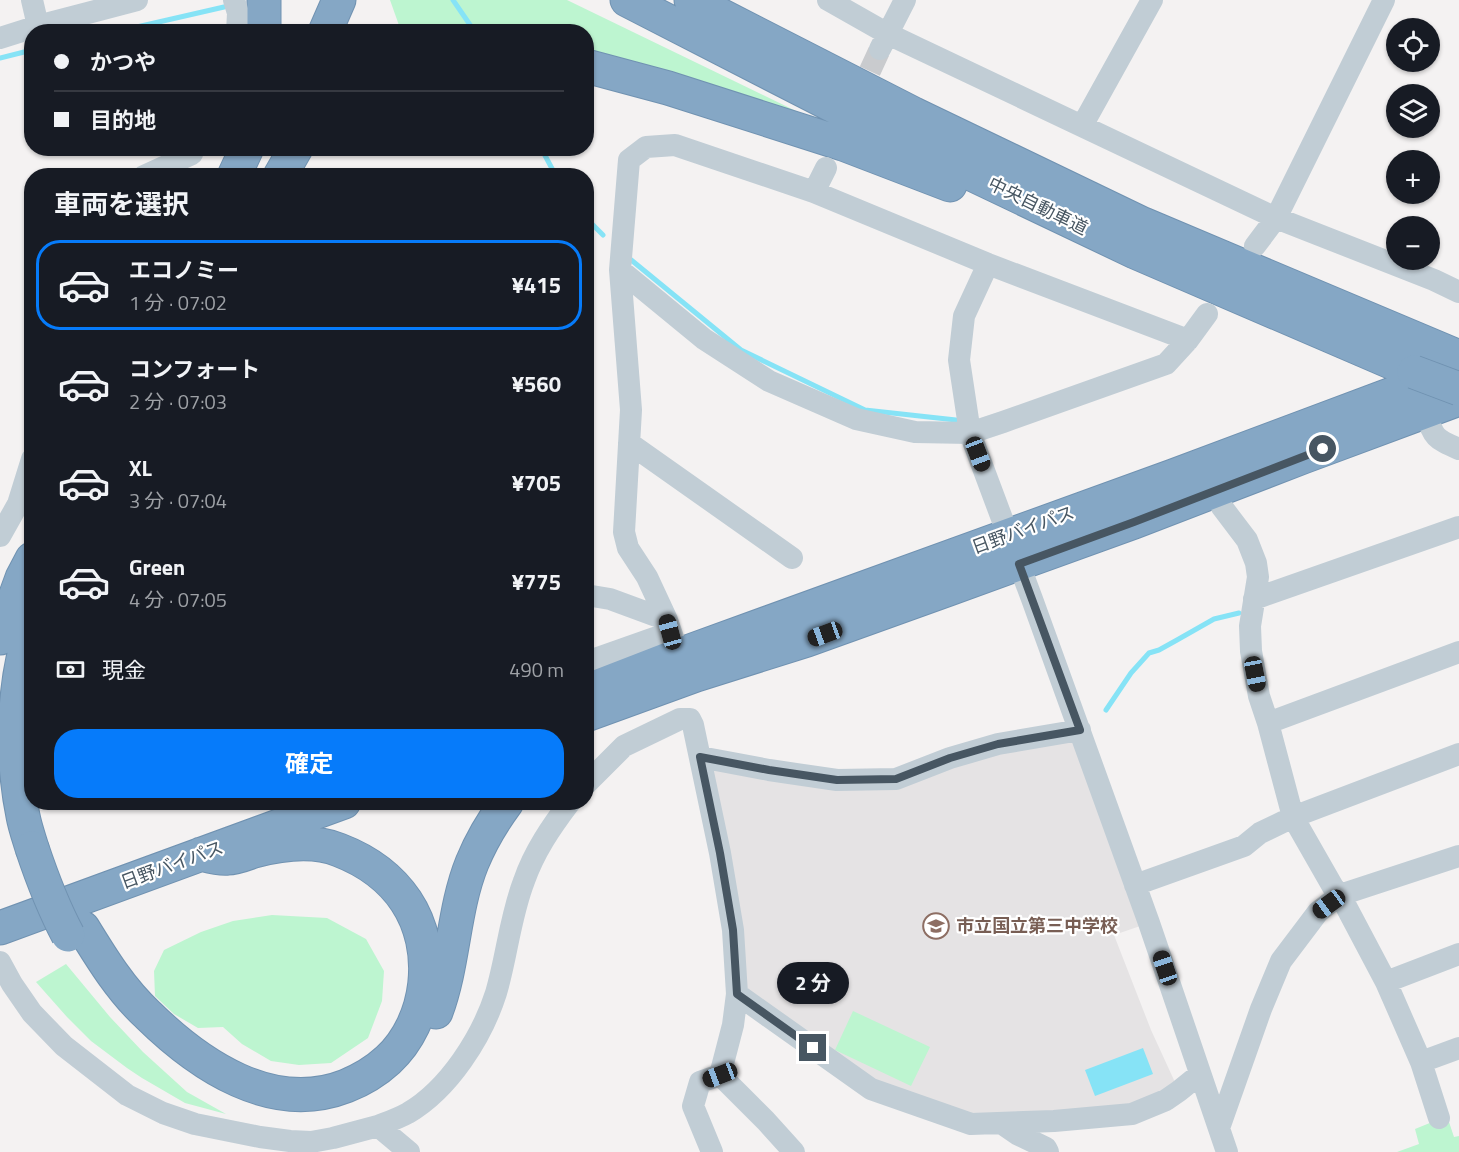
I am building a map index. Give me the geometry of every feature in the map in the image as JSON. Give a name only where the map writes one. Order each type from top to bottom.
[{"type":"highway","points":[[264,0],[264,24]]},
{"type":"highway","points":[[310,24],[321,0]]},
{"type":"highway","points":[[328,24],[339,0]]},
{"type":"highway","name":"中央自動車道","points":[[627,0],[900,140],[1135,252],[1414,372],[1459,389]]},
{"type":"highway","name":"中央自動車道","points":[[691,0],[914,114],[1143,224],[1457,360]]},
{"type":"highway","points":[[594,68],[668,87],[843,144],[1020,212],[1135,252]]},
{"type":"highway","name":"日野バイパス","points":[[594,713],[696,675],[807,640],[1014,549],[1151,484],[1457,360]]},
{"type":"highway","name":"日野バイパス","points":[[594,686],[672,636],[1014,549],[1215,491],[1459,399]]},
{"type":"highway","points":[[0,638],[24,574]]},
{"type":"highway","points":[[24,658],[17,701],[16,750],[19,788],[23,817],[40,846]]},
{"type":"highway","points":[[594,727],[625,702]]},
{"type":"highway","points":[[38,810],[44,884],[58,918],[76,932],[147,1015],[194,1055],[241,1082],[272,1092],[305,1095],[322,1093],[364,1078],[388,1060],[415,1020],[421,1004],[426,973],[424,944],[419,929],[408,903],[397,890],[371,866],[335,848],[313,844],[292,844],[273,846],[229,858],[201,854]]},
{"type":"highway","name":"日野バイパス","points":[[0,908],[266,810]]},
{"type":"highway","name":"日野バイパス","points":[[0,928],[322,810]]},
{"type":"highway","points":[[76,932],[92,974],[153,1043],[179,1064],[221,1091],[266,1108],[310,1112],[329,1109],[373,1091],[409,1062],[422,1044],[442,995],[463,891],[471,864],[483,839],[502,810]]},
{"type":"street","points":[[32,0],[38,24]]},
{"type":"street","points":[[44,24],[104,5],[137,0]]},
{"type":"street","points":[[234,0],[238,13],[237,24]]},
{"type":"street","points":[[828,0],[884,41],[1082,126],[1276,218],[1459,292]]},
{"type":"street","points":[[884,41],[905,0]]},
{"type":"street","points":[[1082,126],[1152,0]]},
{"type":"street","points":[[1256,246],[1276,218],[1384,0]]},
{"type":"street","points":[[0,38],[24,30]]},
{"type":"street","points":[[672,636],[647,577],[628,548],[624,532],[631,411],[620,270],[629,159],[646,147],[675,145],[814,192],[988,264],[1188,340]]},
{"type":"street","points":[[160,168],[183,156]]},
{"type":"street","points":[[814,192],[826,168]]},
{"type":"street","points":[[988,264],[964,316],[959,360],[970,432],[1080,730],[1227,1152]]},
{"type":"street","points":[[620,270],[704,339],[769,381],[856,419],[915,432],[970,432],[1166,364],[1207,314]]},
{"type":"street","points":[[1425,411],[1435,436],[1459,449]]},
{"type":"street","points":[[629,443],[792,558]]},
{"type":"street","points":[[0,536],[18,504],[24,485]]},
{"type":"street","points":[[1215,491],[1222,507],[1247,540],[1256,563],[1258,577],[1250,626],[1251,651],[1259,696],[1293,817],[1340,896],[1386,982],[1421,1062],[1439,1118]]},
{"type":"street","points":[[1254,599],[1459,527]]},
{"type":"street","points":[[594,596],[610,599],[672,636]]},
{"type":"street","points":[[594,660],[672,636]]},
{"type":"street","points":[[1268,723],[1459,652]]},
{"type":"street","points":[[594,776],[624,746],[680,720],[690,719],[720,853],[733,930],[737,994],[733,1025],[720,1075]]},
{"type":"street","points":[[700,757],[837,780],[896,779],[950,758],[998,744],[1080,730]]},
{"type":"street","points":[[1135,885],[1244,846],[1260,833],[1293,817],[1459,754]]},
{"type":"street","points":[[0,962],[32,1013],[64,1046],[123,1092],[163,1113],[195,1124],[290,1141],[311,1142],[368,1129],[408,1113],[449,1077],[467,1054],[495,994],[524,881],[541,843],[564,810]]},
{"type":"street","points":[[1219,1128],[1261,1009],[1281,961],[1318,912],[1340,896],[1459,855]]},
{"type":"street","points":[[1386,982],[1459,954]]},
{"type":"street","points":[[737,994],[871,1089],[971,1124],[1054,1121],[1132,1114],[1166,1100],[1200,1074]]},
{"type":"street","points":[[1421,1062],[1459,1048]]},
{"type":"street","points":[[712,1152],[693,1106],[700,1082],[720,1075]]},
{"type":"street","points":[[720,1075],[795,1152]]},
{"type":"street","points":[[1001,1123],[1017,1134],[1046,1148],[1048,1152]]},
{"type":"street","points":[[332,1152],[368,1129]]},
{"type":"street","points":[[368,1129],[409,1152]]},
{"type":"shaded area","name":"市立国立第三中学校","points":[[1080,730],[1149,923],[1114,935],[1151,1030],[1179,1091],[1166,1100],[971,1124],[871,1089],[737,994],[700,757],[837,780]]},
{"type":"green space","points":[[390,0],[567,0],[827,126],[594,59],[594,24],[399,24]]},
{"type":"green space","points":[[272,915],[327,918],[366,939],[384,971],[382,1001],[368,1038],[331,1063],[299,1065],[271,1061],[242,1044],[223,1027],[198,1028],[174,1014],[155,996],[154,971],[164,950],[201,932],[233,921]]},
{"type":"green space","points":[[66,964],[143,1052],[187,1092],[226,1114],[185,1103],[142,1078],[91,1041],[36,982]]},
{"type":"green space","points":[[853,1011],[930,1047],[911,1086],[835,1050]]},
{"type":"green space","points":[[1447,1116],[1454,1137],[1459,1136],[1459,1152],[1397,1152],[1419,1144],[1415,1129]]},
{"type":"water","points":[[1143,1048],[1153,1074],[1095,1096],[1085,1070]]},
{"type":"waterway","points":[[453,0],[470,24]]},
{"type":"waterway","points":[[150,24],[224,7]]},
{"type":"waterway","points":[[0,58],[24,52]]},
{"type":"waterway","points":[[545,156],[552,168]]},
{"type":"waterway","points":[[594,226],[603,235]]},
{"type":"waterway","points":[[630,259],[741,350],[865,410],[956,420]]},
{"type":"waterway","points":[[1106,710],[1131,673],[1149,653],[1159,650],[1214,619],[1239,613]]},
{"type":"tunnel","points":[[856,101],[880,49]]},
{"type":"place","name":"市立国立第三中学校","points":[[936,926]]},
{"type":"route","points":[[813,1048],[737,994],[733,930],[700,757],[837,780],[896,779],[950,758],[998,744],[1080,730],[1019,564],[1323,449]]}]
